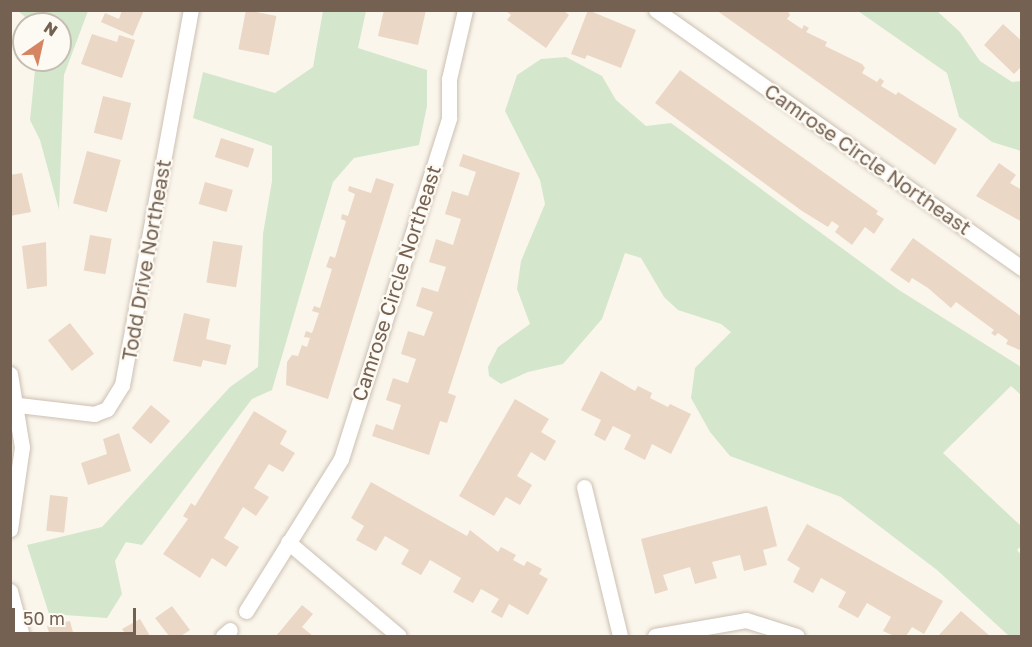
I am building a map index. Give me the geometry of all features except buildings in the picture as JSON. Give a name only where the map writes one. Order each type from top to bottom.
[{"type":"street","name":"Todd Drive Northeast","points":[[14,405],[94,414],[107,409],[122,385],[191,10]]},
{"type":"street","name":"Camrose Circle Northeast","points":[[246,611],[341,459],[449,117],[449,79],[465,10]]},
{"type":"street","name":"Camrose Circle Northeast","points":[[656,10],[1022,268]]},
{"type":"street","points":[[10,374],[22,447],[10,530]]},
{"type":"street","points":[[584,487],[620,636]]},
{"type":"street","points":[[288,542],[399,636]]},
{"type":"street","points":[[10,591],[22,636]]},
{"type":"street","points":[[655,636],[747,620],[798,636]]},
{"type":"green space","points":[[88,11],[72,54],[72,12],[19,12]]},
{"type":"green space","points":[[323,11],[366,11],[358,48],[427,70],[427,106],[419,145],[354,158],[333,182],[272,390],[252,399],[142,545],[126,542],[115,561],[122,594],[107,618],[49,614],[27,545],[102,527],[230,387],[258,367],[263,234],[272,181],[272,146],[193,118],[203,72],[275,93],[313,67]]},
{"type":"green space","points":[[858,11],[937,11],[960,32],[980,61],[1012,82],[1021,81],[1021,151],[992,142],[959,117],[947,73]]},
{"type":"green space","points":[[566,57],[602,76],[616,100],[646,126],[671,123],[899,290],[1021,367],[1021,395],[1011,386],[943,453],[1021,526],[1021,546],[1017,550],[1022,556],[1021,636],[1009,636],[937,570],[841,497],[730,456],[710,432],[691,398],[695,368],[731,332],[721,324],[678,310],[664,297],[641,258],[625,253],[602,319],[563,364],[528,372],[501,384],[489,376],[488,367],[498,347],[530,324],[517,289],[521,261],[545,204],[540,180],[505,111],[517,75],[541,59]]},
{"type":"green space","points":[[35,72],[65,72],[59,210],[40,140],[30,120]]}]
